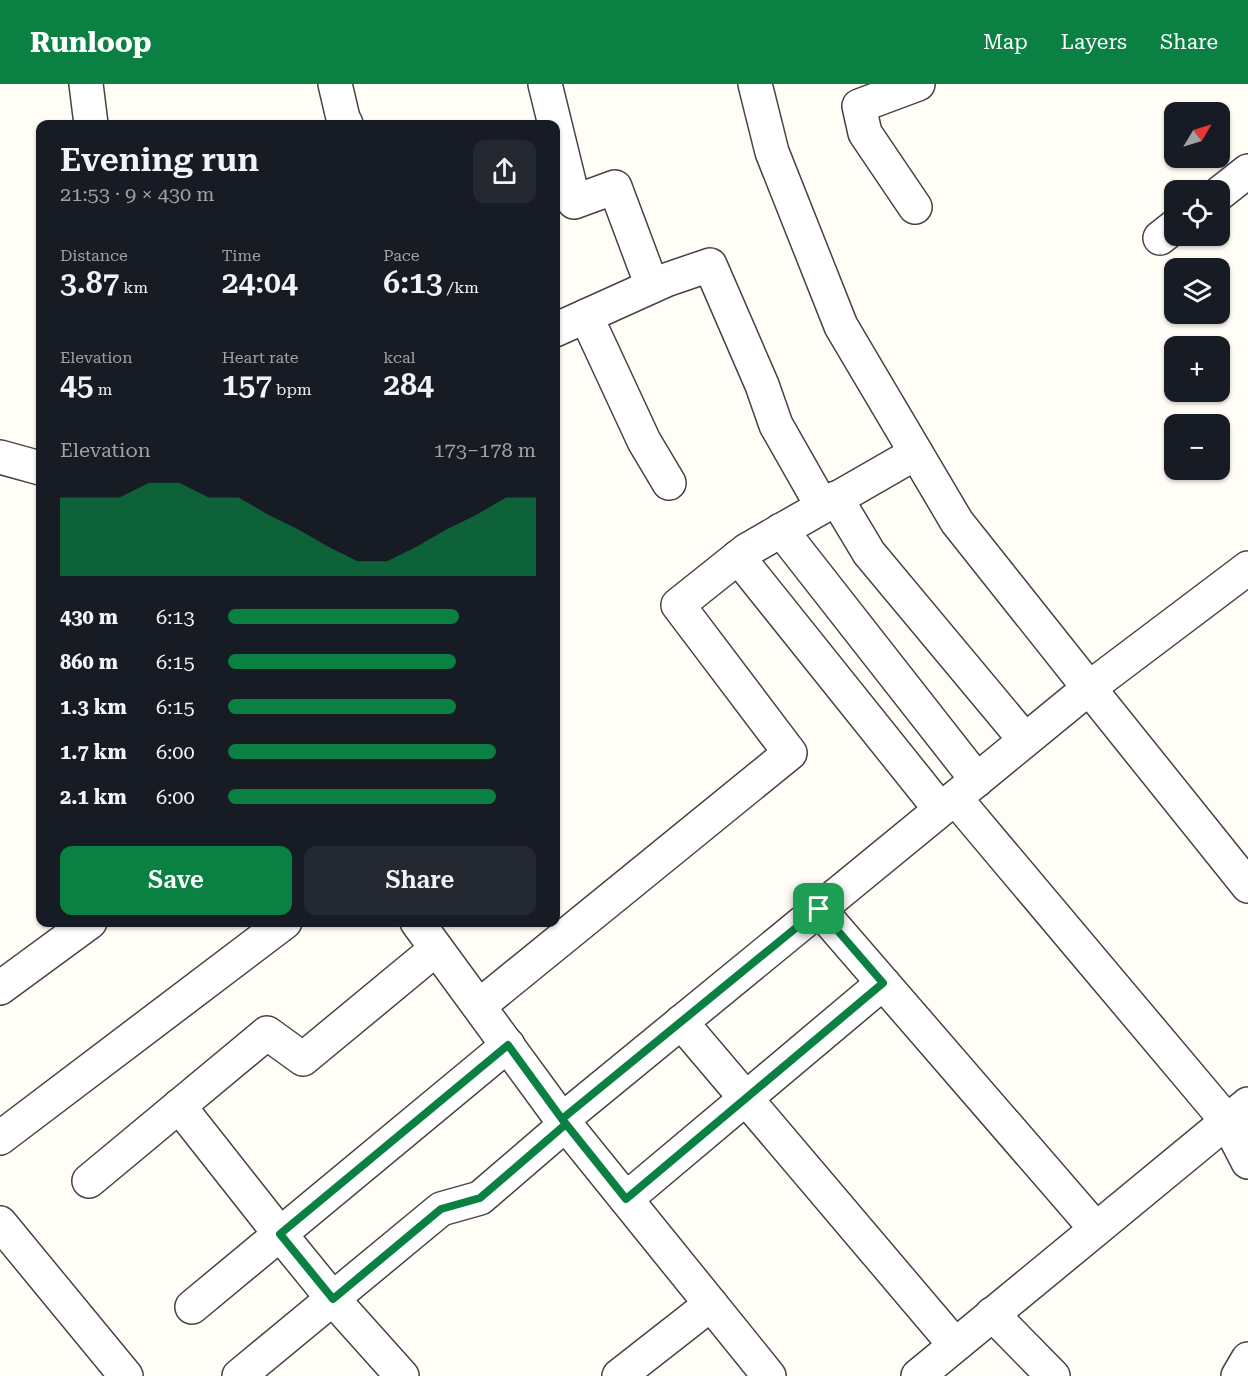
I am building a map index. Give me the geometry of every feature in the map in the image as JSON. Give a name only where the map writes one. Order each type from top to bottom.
[{"type":"street","points":[[86,84],[90,120]]},
{"type":"street","points":[[335,84],[344,120]]},
{"type":"street","points":[[545,84],[554,120]]},
{"type":"street","points":[[755,84],[772,152],[841,326],[957,522],[1248,886]]},
{"type":"street","points":[[915,207],[866,133],[859,106],[918,84]]},
{"type":"street","points":[[560,145],[574,202],[615,187],[652,286]]},
{"type":"street","points":[[1230,185],[1248,171]]},
{"type":"street","points":[[560,328],[666,280],[710,266],[762,385],[776,425],[829,502],[869,553],[1025,740]]},
{"type":"street","points":[[586,316],[644,441],[669,483]]},
{"type":"street","points":[[479,1006],[790,753],[678,605],[747,550],[916,453]]},
{"type":"street","points":[[0,457],[36,467]]},
{"type":"street","points":[[781,530],[957,796]]},
{"type":"street","points":[[738,557],[957,796],[1238,1112],[1248,1162]]},
{"type":"street","points":[[239,1376],[441,1209],[480,1198],[564,1122],[681,1022],[1089,688],[1248,568]]},
{"type":"street","points":[[819,909],[1096,1229]]},
{"type":"street","points":[[0,988],[83,927]]},
{"type":"street","points":[[0,1138],[278,927]]},
{"type":"street","points":[[421,927],[564,1122],[767,1375]]},
{"type":"street","points":[[89,1181],[267,1032],[303,1059],[436,949]]},
{"type":"street","points":[[626,1199],[883,983]]},
{"type":"street","points":[[681,1022],[956,1345]]},
{"type":"street","points":[[192,1307],[508,1045]]},
{"type":"street","points":[[179,1106],[333,1299],[402,1376]]},
{"type":"street","points":[[918,1376],[1238,1112]]},
{"type":"street","points":[[0,1223],[126,1376]]},
{"type":"street","points":[[619,1376],[711,1304]]},
{"type":"street","points":[[992,1314],[1053,1376]]},
{"type":"street","points":[[1238,1376],[1248,1359]]},
{"type":"route","points":[[819,909],[562,1119],[566,1124],[480,1198],[441,1209],[333,1299],[280,1234],[508,1045],[562,1119],[626,1199],[883,983],[819,909]]}]
